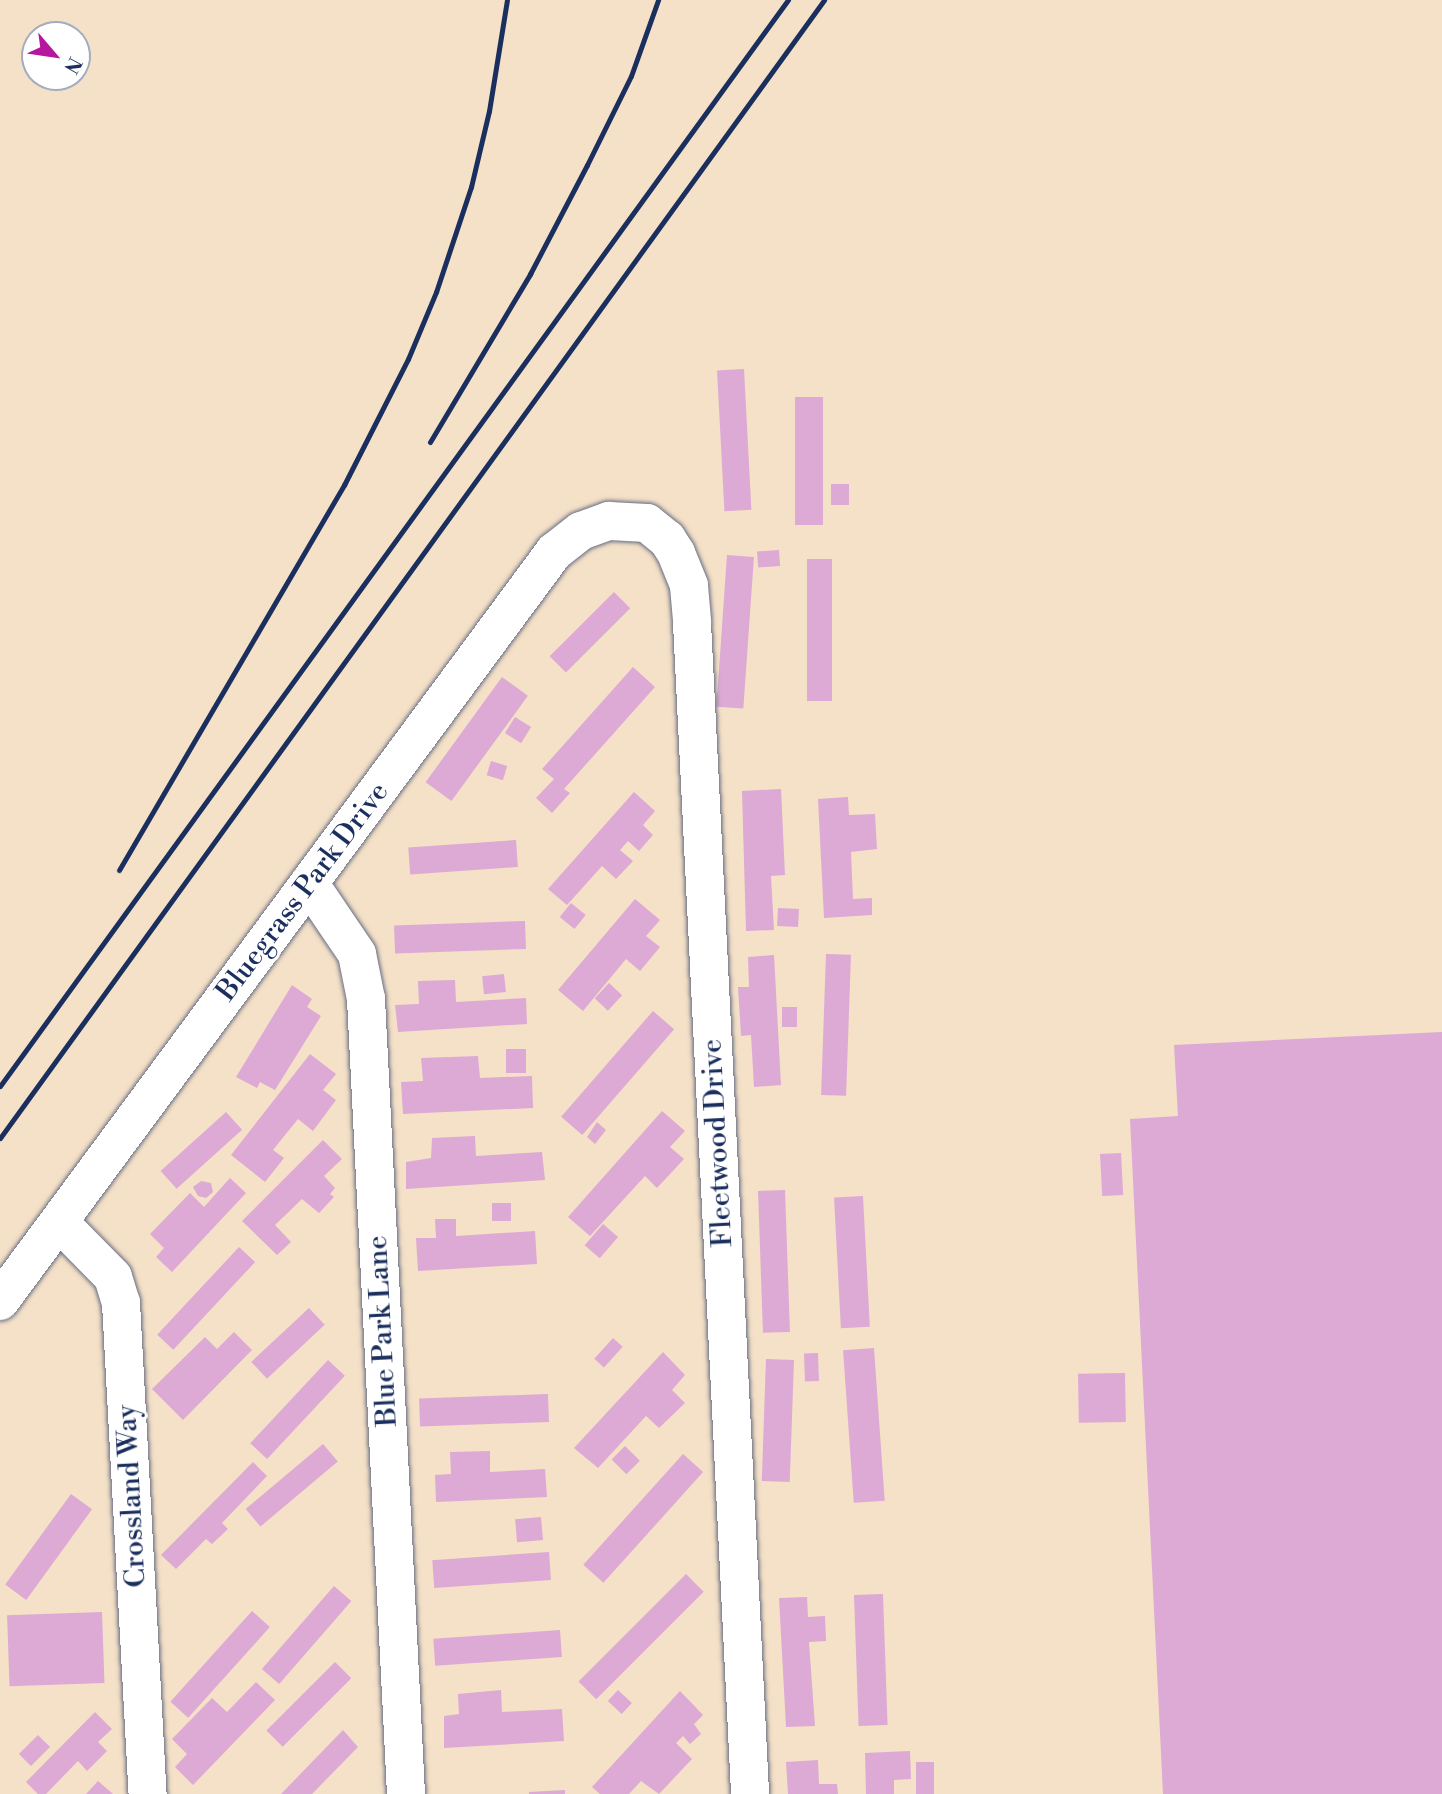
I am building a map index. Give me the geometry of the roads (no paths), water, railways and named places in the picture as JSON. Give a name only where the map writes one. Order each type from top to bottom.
[{"type":"street","name":"Bluegrass Park Drive","points":[[0,1301],[554,552],[581,531],[609,521],[632,520]]},
{"type":"street","name":"Fleetwood Drive","points":[[632,520],[647,523],[667,539],[677,553],[688,586],[692,623],[750,1794]]},
{"type":"street","name":"Blue Park Lane","points":[[309,883],[357,954],[366,999],[394,1588],[407,1794]]},
{"type":"street","name":"Crossland Way","points":[[59,1222],[113,1277],[121,1303],[148,1794]]},
{"type":"railway","points":[[119,870],[344,485],[408,359],[436,292],[471,187],[489,111],[507,0]]},
{"type":"railway","points":[[430,442],[530,274],[587,165],[631,76],[658,0]]},
{"type":"railway","points":[[0,1086],[788,0]]},
{"type":"railway","points":[[0,1138],[824,0]]}]
